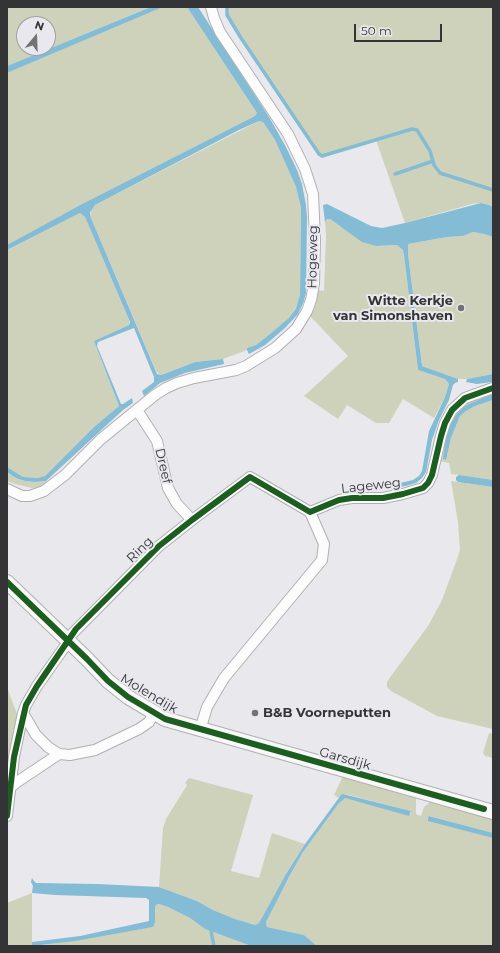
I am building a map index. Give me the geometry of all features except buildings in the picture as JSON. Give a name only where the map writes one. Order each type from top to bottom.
[{"type":"main road","name":"Molendijk","points":[[7,582],[108,682],[128,697],[165,719],[200,730]]},
{"type":"main road","name":"Garsdijk","points":[[200,730],[493,812]]},
{"type":"street","name":"Hogeweg","points":[[7,490],[22,496],[30,496],[44,491],[65,475],[101,439],[166,388],[194,378],[236,370],[251,363],[275,348],[296,328],[302,321],[307,311],[313,291],[315,240],[313,194],[305,169],[288,134],[220,32],[211,7]]},
{"type":"street","name":"Lageweg","points":[[310,512],[339,500],[352,498],[383,498],[423,488],[428,483],[432,475],[440,436],[452,410],[465,398],[493,388]]},
{"type":"street","name":"Dreef","points":[[137,410],[157,441],[168,488],[177,504],[192,520]]},
{"type":"street","name":"Ring","points":[[7,816],[14,757],[23,713],[37,686],[76,628],[159,546],[250,477],[310,512]]},
{"type":"street","points":[[200,730],[207,707],[224,678],[322,560],[324,544],[310,512]]},
{"type":"street","points":[[23,713],[36,735],[48,747],[59,754],[70,755],[95,750],[139,729],[149,722],[154,713]]},
{"type":"street","points":[[9,790],[17,782],[59,754]]},
{"type":"green space","points":[[7,7],[151,7],[56,46],[56,16],[16,16],[16,56],[31,56],[7,66]]},
{"type":"green space","points":[[163,7],[187,7],[257,113],[255,116],[82,204],[7,245],[7,73],[47,56],[56,56],[56,52]]},
{"type":"green space","points":[[227,7],[493,7],[493,207],[481,203],[472,204],[405,223],[376,140],[322,156],[319,154],[241,38],[227,15]]},
{"type":"green space","points":[[259,121],[263,122],[275,140],[296,187],[301,208],[299,302],[289,318],[283,324],[256,345],[247,348],[247,350],[223,359],[195,362],[160,375],[156,371],[91,218],[91,209],[95,205]]},
{"type":"green space","points":[[80,213],[85,217],[129,320],[129,325],[94,341],[119,406],[94,427],[45,476],[37,478],[23,477],[7,467],[7,250]]},
{"type":"green space","points":[[327,219],[330,219],[339,226],[376,246],[397,245],[403,250],[418,370],[445,379],[449,384],[445,397],[434,418],[403,399],[389,423],[376,423],[347,405],[338,419],[304,396],[348,356],[309,315],[316,290],[324,291],[325,222]]},
{"type":"green space","points":[[473,232],[493,237],[493,374],[467,379],[458,379],[422,366],[408,244],[447,237],[463,236]]},
{"type":"green space","points":[[493,390],[493,394],[461,409],[443,459],[446,460],[451,438],[460,416],[475,406],[493,400],[493,480],[451,474],[449,463],[438,461],[452,416],[462,405]]},
{"type":"green space","points":[[7,472],[16,478],[25,481],[46,481],[48,484],[42,487],[32,488],[15,484],[7,481]]},
{"type":"green space","points":[[451,481],[493,487],[493,729],[437,716],[391,691],[387,687],[387,682],[428,626],[442,600],[460,550],[458,522]]},
{"type":"green space","points":[[7,687],[18,717],[7,788]]},
{"type":"green space","points":[[489,733],[493,734],[493,758],[485,756],[483,753]]},
{"type":"green space","points":[[345,776],[414,796],[416,799],[416,814],[421,816],[424,807],[430,802],[434,802],[493,819],[493,833],[430,816],[428,820],[493,838],[493,946],[317,946],[304,935],[267,927],[267,918],[303,852],[342,799],[345,798],[411,814],[411,811],[349,795],[343,794],[339,798],[334,795],[342,778]]},
{"type":"green space","points":[[189,778],[253,795],[231,871],[259,878],[272,833],[305,844],[286,874],[259,923],[255,925],[235,919],[213,910],[197,901],[159,887],[163,828],[166,819],[187,785],[185,783]]},
{"type":"green space","points":[[32,893],[32,946],[7,946],[7,903]]},
{"type":"green space","points":[[159,904],[190,918],[205,929],[251,946],[38,946],[153,927],[155,923],[155,908],[156,905]]},
{"type":"water","points":[[151,7],[163,7],[56,52],[56,46]]},
{"type":"water","points":[[187,7],[198,7],[269,117],[297,170],[302,184],[307,218],[306,293],[304,301],[298,314],[285,328],[265,345],[249,354],[247,348],[256,345],[289,318],[296,308],[300,295],[301,208],[296,187],[275,140],[263,122],[259,121],[239,130],[95,205],[90,212],[91,218],[157,374],[161,375],[195,362],[223,359],[224,364],[185,373],[160,383],[144,396],[142,391],[154,382],[154,377],[134,328],[98,342],[97,346],[121,404],[132,398],[133,403],[123,410],[46,481],[25,481],[16,478],[7,472],[7,467],[23,477],[37,478],[45,476],[94,427],[119,406],[94,341],[129,325],[130,322],[85,217],[80,213],[7,250],[7,245],[82,204],[255,116],[257,113]]},
{"type":"water","points":[[31,56],[47,56],[7,73],[7,66]]},
{"type":"water","points":[[481,203],[493,207],[493,237],[473,232],[463,236],[447,237],[408,244],[422,366],[458,379],[458,382],[453,385],[449,400],[439,420],[432,440],[426,472],[416,483],[387,489],[387,486],[413,480],[419,476],[422,471],[429,431],[445,397],[449,384],[445,379],[418,370],[403,250],[397,245],[376,246],[362,242],[330,219],[327,219],[325,222],[323,205],[327,204],[371,226],[382,228]]},
{"type":"water","points":[[493,374],[492,382],[477,384],[466,382],[467,379]]},
{"type":"water","points":[[493,394],[493,400],[475,406],[460,416],[451,438],[446,460],[443,459],[450,425],[456,415],[461,409],[469,404]]},
{"type":"water","points":[[459,475],[493,480],[493,487],[458,482],[456,477]]},
{"type":"water","points":[[343,794],[411,811],[409,816],[345,798],[339,803],[303,852],[266,922],[267,927],[304,935],[317,946],[251,946],[205,929],[190,918],[159,904],[156,905],[155,908],[155,923],[153,927],[75,941],[32,946],[32,942],[80,936],[149,921],[149,900],[146,898],[32,893],[32,878],[36,883],[159,887],[197,901],[213,910],[235,919],[255,925],[259,923],[286,874],[305,844]]},
{"type":"water","points":[[429,816],[493,833],[493,838],[428,821]]},
{"type":"waterway","points":[[227,7],[227,15],[241,38],[319,154],[322,156],[412,129],[417,130],[430,151],[434,165],[440,173],[493,190]]},
{"type":"waterway","points":[[395,174],[433,161]]},
{"type":"waterway","points":[[211,931],[214,946]]},
{"type":"cycle path","points":[[7,816],[14,757],[26,705],[37,686],[76,629],[159,546],[250,477],[310,512],[339,500],[352,498],[383,498],[423,488],[428,483],[432,475],[441,436],[445,423],[452,410],[465,398],[493,388]]},
{"type":"cycle path","points":[[7,582],[108,681],[128,697],[165,719],[484,809]]},
{"type":"place","name":"Witte Kerkje van Simonshaven","points":[[461,308]]},
{"type":"place","name":"B&B Voorneputten","points":[[255,713]]}]
